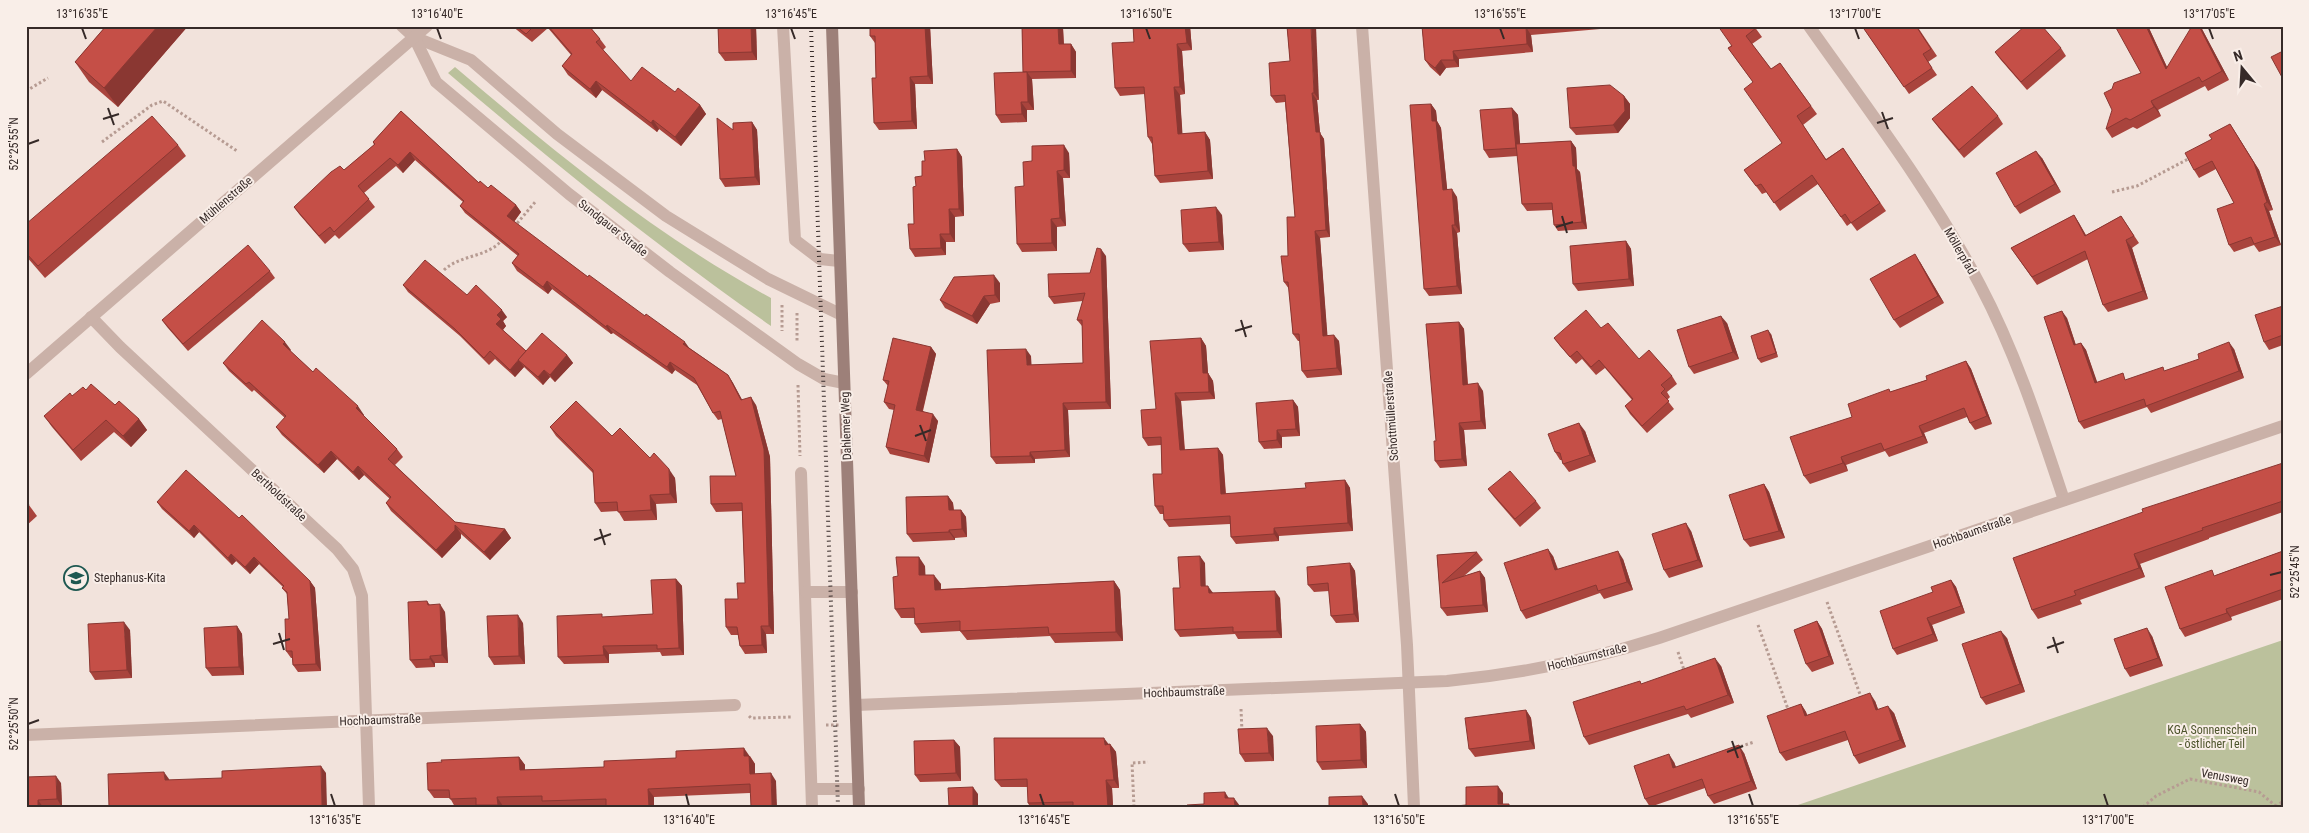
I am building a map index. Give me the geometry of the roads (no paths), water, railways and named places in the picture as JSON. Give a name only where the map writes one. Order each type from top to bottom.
[{"type":"main road","name":"Dahlemer Weg","points":[[832,26],[859,807]]},
{"type":"street","name":"Sundgauer Straße","points":[[402,26],[414,37],[471,60],[557,134],[666,216],[724,254],[796,294],[842,315]]},
{"type":"street","name":"Mühlenstraße","points":[[26,374],[427,26]]},
{"type":"street","points":[[783,26],[795,240],[820,259],[840,261]]},
{"type":"street","name":"Schottmüllerstraße","points":[[1362,26],[1409,682],[1414,807]]},
{"type":"street","name":"Möllerpfad","points":[[1809,26],[1892,141],[1949,230],[1980,285],[2016,364],[2064,500]]},
{"type":"street","name":"Sundgauer Straße","points":[[414,37],[436,82],[619,234],[798,364],[824,379],[844,383]]},
{"type":"street","name":"Bertholdstraße","points":[[91,317],[120,347],[338,549],[348,561],[357,578],[362,596],[369,807]]},
{"type":"street","name":"Hochbaumstraße","points":[[856,706],[1447,681],[1522,672],[1646,642],[2283,426]]},
{"type":"street","points":[[801,472],[812,807]]},
{"type":"street","points":[[806,592],[852,592]]},
{"type":"street","name":"Hochbaumstraße","points":[[26,735],[734,705]]},
{"type":"street","points":[[812,789],[859,788]]},
{"type":"railway","points":[[811,26],[838,807]]},
{"type":"place","name":"Stephanus-Kita","points":[[76,578]]},
{"type":"park label","name":"KGA Sonnenschein - östlicher Teil","points":[[2212,737]]}]
